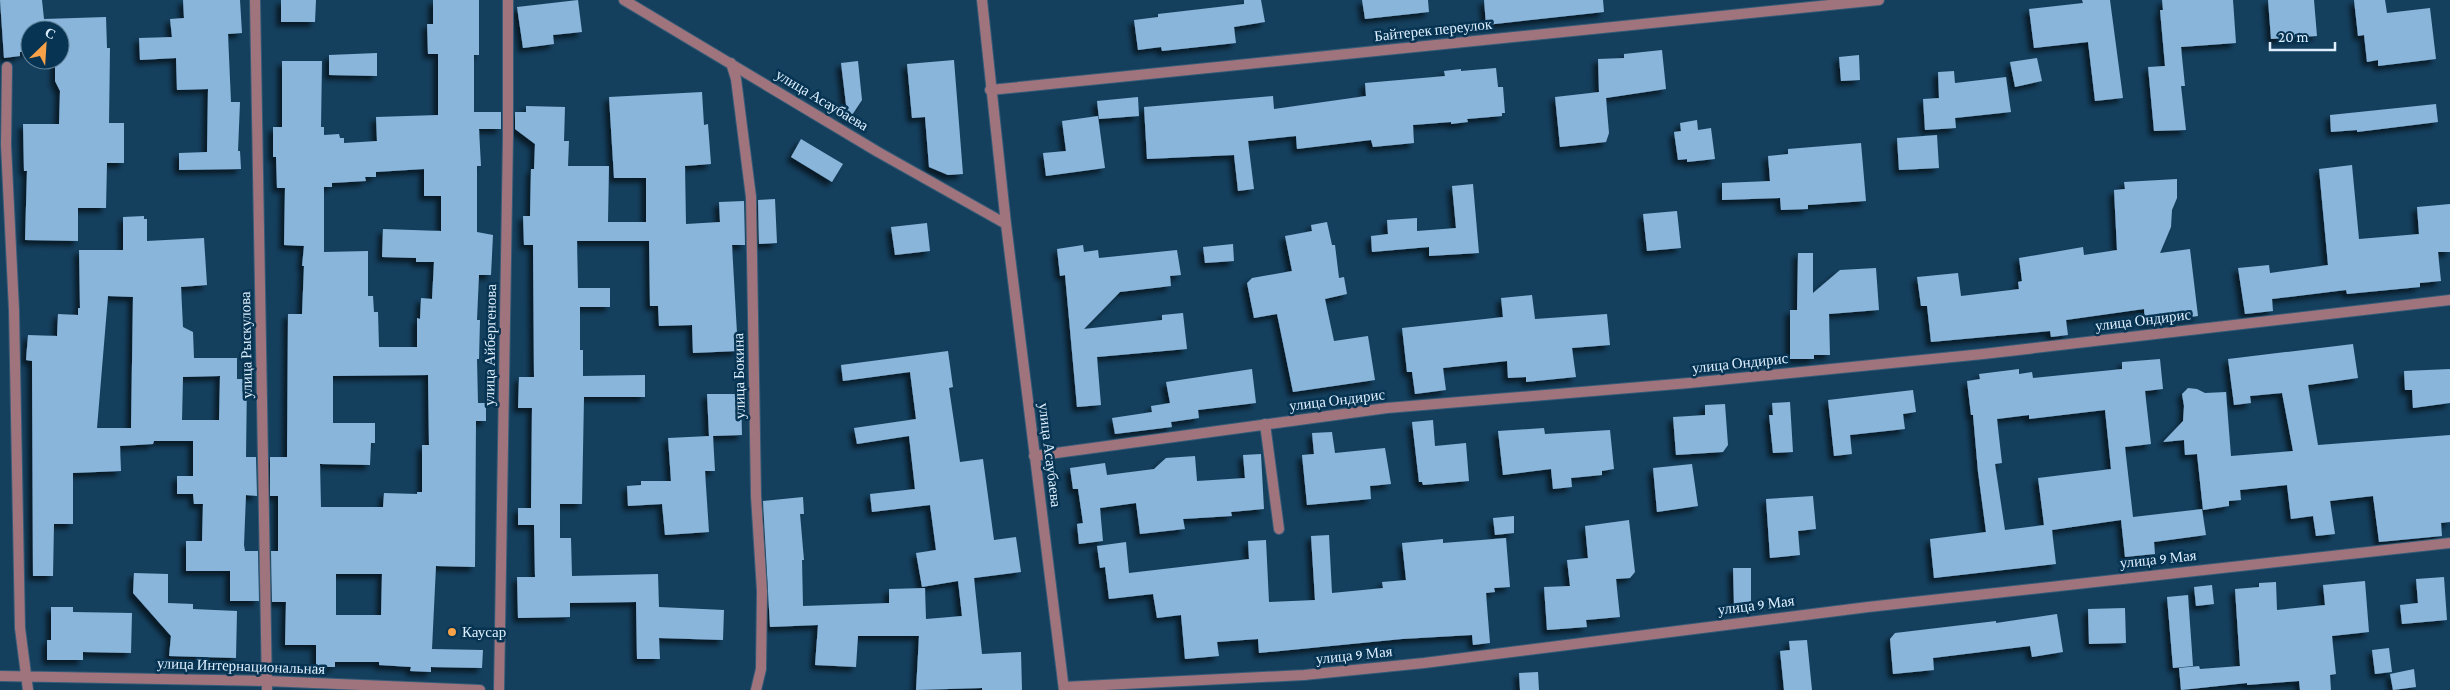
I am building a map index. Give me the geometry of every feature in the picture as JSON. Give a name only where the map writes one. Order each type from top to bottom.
[{"type":"street","name":"улица Рыскулова","points":[[255,0],[267,686]]},
{"type":"street","name":"улица Айбергенова","points":[[499,690],[508,146],[508,0]]},
{"type":"street","name":"улица Асаубаева","points":[[624,0],[731,62],[878,152],[1006,224]]},
{"type":"street","name":"улица Асаубаева","points":[[982,0],[990,90],[1064,688]]},
{"type":"street","name":"Байтерек переулок","points":[[990,90],[1879,0]]},
{"type":"street","name":"улица Бокина","points":[[731,62],[736,79],[751,197],[756,496],[762,591],[761,669],[756,690]]},
{"type":"street","points":[[7,67],[6,145],[14,310],[20,628],[23,658],[28,676],[28,690]]},
{"type":"street","name":"улица Ондирис","points":[[1034,456],[1387,408],[1699,382],[1983,354],[2450,300]]},
{"type":"street","points":[[1265,424],[1279,529]]},
{"type":"street","name":"улица 9 Мая","points":[[1064,688],[1304,675],[1424,663],[1858,608],[2450,543]]},
{"type":"street","name":"улица Интернациональная","points":[[0,676],[267,686],[480,690]]},
{"type":"building","points":[[0,0],[42,0],[44,19],[106,17],[107,48],[110,48],[109,123],[124,123],[124,163],[107,163],[106,208],[78,208],[78,241],[25,240],[27,171],[24,171],[23,124],[59,124],[60,91],[55,81],[55,70],[70,70],[70,20],[20,20],[20,56],[4,58]]},
{"type":"building","points":[[183,0],[240,0],[242,33],[228,34],[231,102],[240,102],[238,151],[240,151],[241,169],[179,170],[179,153],[207,152],[208,89],[177,90],[176,58],[140,60],[139,38],[172,37],[170,19],[184,18]]},
{"type":"building","points":[[281,0],[316,0],[315,22],[281,22]]},
{"type":"building","points":[[433,0],[479,0],[479,55],[474,55],[474,112],[501,112],[501,129],[479,129],[481,166],[477,166],[477,232],[493,235],[491,275],[479,275],[477,320],[480,320],[479,359],[477,359],[478,403],[486,403],[486,421],[476,421],[475,567],[436,566],[432,649],[483,650],[482,668],[431,667],[431,672],[410,671],[411,667],[379,665],[379,662],[335,662],[335,667],[316,667],[316,645],[285,645],[286,602],[272,602],[271,551],[278,551],[278,496],[270,496],[270,457],[287,457],[288,314],[302,314],[304,266],[302,266],[304,246],[284,245],[285,188],[277,188],[276,157],[273,157],[273,127],[282,127],[282,61],[322,61],[321,127],[324,127],[324,135],[339,134],[340,138],[344,138],[344,143],[377,141],[376,117],[438,115],[438,54],[428,54],[427,24],[433,24]],"holes":[[[424,169],[424,196],[441,196],[441,231],[383,229],[382,257],[416,258],[416,262],[434,262],[432,299],[421,298],[420,319],[417,318],[417,347],[379,347],[378,312],[374,312],[373,296],[368,296],[368,251],[324,252],[324,187],[332,187],[332,183],[366,181],[365,177],[376,177],[376,172]],[[428,375],[429,445],[422,445],[422,492],[417,492],[417,494],[384,493],[383,507],[321,507],[320,464],[370,465],[371,443],[375,443],[375,423],[333,423],[333,376]],[[336,574],[382,574],[381,615],[336,615]]]},
{"type":"building","points":[[578,0],[582,32],[553,35],[554,44],[523,48],[517,7]]},
{"type":"building","points":[[1244,0],[1261,0],[1265,22],[1234,27],[1236,43],[1162,51],[1161,47],[1138,50],[1134,20],[1158,17],[1158,14],[1244,4]]},
{"type":"building","points":[[1362,0],[1428,0],[1429,12],[1365,19]]},
{"type":"building","points":[[1484,0],[1603,0],[1604,12],[1486,25]]},
{"type":"building","points":[[2082,0],[2110,0],[2123,98],[2095,101],[2088,42],[2034,48],[2029,9],[2083,3]]},
{"type":"building","points":[[2162,0],[2233,0],[2236,43],[2181,47],[2185,86],[2181,86],[2186,130],[2154,131],[2148,67],[2165,66],[2160,10],[2163,10]]},
{"type":"building","points":[[2268,0],[2314,0],[2317,36],[2271,39]]},
{"type":"building","points":[[2354,0],[2385,0],[2387,13],[2430,8],[2436,59],[2378,66],[2378,60],[2367,62],[2364,35],[2358,36]]},
{"type":"building","points":[[1662,50],[1666,89],[1606,98],[1609,133],[1606,142],[1560,147],[1555,97],[1599,92],[1598,59],[1624,58],[1624,54]]},
{"type":"building","points":[[377,53],[377,76],[329,75],[329,55]]},
{"type":"building","points":[[1859,55],[1860,80],[1841,81],[1839,57]]},
{"type":"building","points":[[2037,58],[2042,81],[2015,87],[2010,62]]},
{"type":"building","points":[[954,60],[963,174],[948,175],[929,167],[925,117],[912,118],[907,64]]},
{"type":"building","points":[[858,61],[862,100],[848,121],[841,63]]},
{"type":"building","points":[[1496,68],[1498,87],[1503,87],[1505,113],[1502,113],[1502,116],[1467,119],[1468,122],[1451,124],[1451,122],[1413,125],[1414,143],[1373,147],[1371,140],[1297,149],[1296,136],[1248,141],[1254,189],[1238,191],[1234,155],[1147,159],[1144,107],[1273,96],[1274,109],[1366,96],[1365,83],[1445,76],[1444,71],[1461,69],[1461,71]]},
{"type":"building","points":[[1954,71],[1955,83],[2006,77],[2011,112],[1955,118],[1956,128],[1925,130],[1923,99],[1939,98],[1938,72]]},
{"type":"building","points":[[702,92],[704,125],[708,124],[711,164],[685,166],[686,224],[720,222],[719,202],[744,201],[745,245],[732,245],[738,351],[693,353],[692,325],[659,326],[658,306],[650,306],[649,241],[577,241],[578,288],[610,288],[610,307],[580,307],[580,350],[583,350],[583,376],[645,375],[645,397],[584,397],[582,504],[560,504],[560,538],[571,538],[572,576],[658,574],[659,607],[724,610],[723,640],[659,638],[660,659],[637,659],[636,602],[570,603],[570,617],[518,618],[517,577],[535,577],[534,525],[518,525],[518,508],[531,508],[532,408],[518,408],[519,377],[534,377],[533,245],[524,245],[523,216],[530,216],[531,169],[534,169],[535,144],[515,129],[515,112],[526,112],[526,106],[565,107],[564,141],[569,141],[568,166],[609,166],[608,222],[646,222],[646,178],[614,178],[609,97]]},
{"type":"building","points":[[1138,97],[1139,116],[1099,119],[1097,101]]},
{"type":"building","points":[[2436,104],[2438,122],[2357,132],[2357,130],[2331,132],[2330,115]]},
{"type":"building","points":[[1098,116],[1105,168],[1046,176],[1043,153],[1066,151],[1062,121]]},
{"type":"building","points":[[1697,120],[1698,130],[1711,128],[1715,159],[1687,162],[1687,159],[1678,160],[1674,132],[1681,131],[1680,123]]},
{"type":"building","points":[[1937,135],[1939,168],[1899,170],[1897,138]]},
{"type":"building","points":[[801,139],[843,164],[832,182],[791,157]]},
{"type":"building","points":[[1861,143],[1866,201],[1808,205],[1808,209],[1781,210],[1780,198],[1722,200],[1722,183],[1770,181],[1768,156],[1788,154],[1788,149]]},
{"type":"building","points":[[2352,165],[2359,239],[2419,234],[2417,207],[2450,204],[2450,252],[2438,252],[2441,281],[2420,283],[2420,287],[2347,294],[2346,290],[2272,299],[2273,311],[2245,314],[2238,268],[2269,265],[2270,273],[2328,265],[2319,169]]},
{"type":"building","points":[[2177,179],[2177,198],[2172,210],[2171,227],[2160,253],[2190,249],[2198,316],[2145,323],[2144,309],[2066,320],[2068,335],[2051,337],[2050,331],[1931,342],[1927,306],[1921,306],[1917,277],[1958,273],[1961,296],[2019,289],[2018,282],[2022,281],[2019,258],[2083,247],[2084,255],[2117,250],[2114,190],[2125,189],[2124,182]]},
{"type":"building","points":[[1473,184],[1479,253],[1429,256],[1429,247],[1372,252],[1371,236],[1388,234],[1387,220],[1417,218],[1417,231],[1456,228],[1452,186]]},
{"type":"building","points":[[775,199],[777,243],[759,244],[758,200]]},
{"type":"building","points":[[1677,211],[1681,248],[1647,251],[1643,214]]},
{"type":"building","points":[[144,216],[144,219],[147,219],[147,241],[204,238],[207,285],[181,287],[183,327],[193,332],[194,358],[237,358],[237,379],[247,379],[246,457],[256,457],[257,496],[246,495],[244,545],[245,551],[258,551],[259,601],[230,601],[230,571],[186,571],[186,541],[202,541],[203,504],[194,504],[193,494],[177,494],[177,476],[193,476],[193,441],[154,441],[153,444],[120,446],[121,471],[73,473],[73,524],[54,524],[53,576],[33,576],[32,361],[26,360],[28,335],[57,336],[58,314],[78,315],[78,308],[80,308],[79,250],[123,250],[123,217]],"holes":[[[108,296],[133,297],[131,428],[97,428]],[[220,376],[219,420],[182,420],[183,377]]]},
{"type":"building","points":[[1327,222],[1332,245],[1335,245],[1339,278],[1344,277],[1347,294],[1325,299],[1334,341],[1368,336],[1375,380],[1293,392],[1277,314],[1254,318],[1247,283],[1252,278],[1292,271],[1285,236],[1312,231],[1311,225]]},
{"type":"building","points":[[927,223],[930,251],[895,255],[891,227]]},
{"type":"building","points":[[1233,244],[1234,261],[1205,263],[1203,247]]},
{"type":"building","points":[[1083,245],[1084,252],[1098,250],[1099,258],[1177,250],[1181,275],[1170,276],[1171,286],[1120,292],[1084,329],[1162,320],[1162,315],[1183,313],[1187,349],[1097,357],[1101,405],[1077,407],[1065,275],[1060,276],[1057,249]]},
{"type":"building","points":[[1798,253],[1813,253],[1813,293],[1840,270],[1876,268],[1879,310],[1829,314],[1830,355],[1814,355],[1814,359],[1790,359],[1790,310],[1797,310]]},
{"type":"building","points":[[1532,295],[1535,319],[1607,314],[1610,345],[1572,348],[1576,377],[1526,382],[1526,377],[1508,378],[1507,361],[1443,368],[1446,390],[1415,394],[1412,372],[1407,372],[1402,328],[1503,317],[1501,298]]},
{"type":"building","points":[[2353,344],[2358,378],[2308,385],[2318,445],[2450,435],[2450,522],[2441,523],[2442,536],[2379,542],[2373,496],[2330,501],[2335,534],[2316,536],[2313,516],[2291,519],[2287,485],[2240,490],[2241,500],[2229,501],[2229,506],[2203,510],[2197,454],[2185,455],[2184,440],[2163,442],[2183,421],[2184,406],[2182,394],[2188,388],[2197,389],[2205,393],[2226,392],[2231,456],[2293,451],[2282,393],[2250,396],[2251,403],[2234,405],[2228,359]]},
{"type":"building","points":[[948,351],[953,387],[949,388],[960,462],[983,459],[994,540],[1016,537],[1021,572],[974,578],[982,654],[1021,652],[1022,690],[982,690],[982,688],[916,690],[919,636],[858,636],[856,667],[815,665],[818,625],[770,627],[763,501],[803,497],[804,514],[800,514],[804,560],[802,560],[803,606],[889,603],[889,589],[925,588],[926,619],[962,616],[958,581],[922,587],[916,553],[936,550],[930,505],[872,512],[870,494],[915,489],[909,436],[857,444],[854,428],[916,419],[910,372],[843,381],[841,365]]},
{"type":"building","points":[[2160,359],[2163,389],[2145,391],[2151,444],[2125,447],[2133,517],[2202,509],[2206,535],[2154,542],[2155,554],[2125,557],[2121,520],[2052,530],[2056,564],[1934,578],[1930,539],[1986,532],[1973,415],[1971,415],[1967,381],[1980,379],[1979,374],[2019,369],[2019,374],[2032,372],[2033,378],[2122,369],[2122,362]],"holes":[[[2105,410],[2111,469],[2038,478],[2044,525],[2005,530],[1995,464],[2002,463],[1997,419],[2029,415],[2029,419]]]},
{"type":"building","points":[[1252,369],[1256,403],[1198,410],[1199,418],[1171,422],[1172,427],[1115,434],[1112,418],[1152,412],[1151,406],[1170,403],[1166,382]]},
{"type":"building","points":[[2450,369],[2450,403],[2413,408],[2412,390],[2405,390],[2404,371]]},
{"type":"building","points":[[1913,390],[1916,412],[1903,414],[1905,429],[1850,435],[1852,454],[1834,456],[1828,400]]},
{"type":"building","points":[[707,394],[741,394],[742,435],[713,436],[715,471],[705,471],[709,532],[665,535],[662,504],[628,506],[627,486],[641,485],[641,481],[671,481],[668,438],[709,436]]},
{"type":"building","points":[[1790,402],[1793,452],[1773,453],[1769,415],[1773,415],[1772,403]]},
{"type":"building","points":[[1725,404],[1728,445],[1723,452],[1676,455],[1673,417],[1705,415],[1705,405]]},
{"type":"building","points":[[1433,420],[1435,446],[1466,443],[1469,481],[1423,485],[1422,482],[1419,482],[1412,422]]},
{"type":"building","points":[[1544,428],[1545,434],[1610,430],[1614,469],[1602,471],[1602,475],[1571,478],[1572,487],[1553,489],[1551,469],[1503,475],[1498,431]]},
{"type":"building","points":[[1332,432],[1335,453],[1385,448],[1391,484],[1370,486],[1371,499],[1307,505],[1302,455],[1314,454],[1312,433]]},
{"type":"building","points":[[1261,454],[1264,509],[1231,512],[1232,516],[1183,519],[1185,529],[1140,534],[1136,503],[1100,508],[1103,541],[1079,544],[1077,524],[1083,523],[1078,489],[1073,489],[1070,468],[1105,463],[1107,475],[1154,469],[1166,458],[1195,456],[1197,481],[1245,478],[1243,455]]},
{"type":"building","points":[[1692,464],[1698,506],[1657,512],[1653,468]]},
{"type":"building","points":[[1813,496],[1816,529],[1798,531],[1800,555],[1770,558],[1766,499]]},
{"type":"building","points":[[1514,516],[1514,533],[1495,535],[1493,518]]},
{"type":"building","points":[[1629,520],[1635,572],[1630,578],[1616,579],[1620,617],[1586,620],[1587,627],[1547,630],[1544,587],[1570,586],[1567,560],[1588,558],[1585,526]]},
{"type":"building","points":[[1329,535],[1332,593],[1383,588],[1382,582],[1406,580],[1402,543],[1443,539],[1443,543],[1506,538],[1510,587],[1494,588],[1495,592],[1486,593],[1490,643],[1473,645],[1472,635],[1402,639],[1259,653],[1258,639],[1217,642],[1219,656],[1185,659],[1181,615],[1157,618],[1153,594],[1109,599],[1105,567],[1100,568],[1097,546],[1126,542],[1129,573],[1249,559],[1248,541],[1266,540],[1269,602],[1315,600],[1311,536]]},
{"type":"building","points":[[1733,568],[1751,568],[1751,606],[1734,606]]},
{"type":"building","points":[[134,573],[168,574],[168,603],[193,604],[193,609],[237,611],[236,658],[169,656],[171,636],[133,593]]},
{"type":"building","points":[[2444,577],[2447,620],[2402,624],[2400,605],[2418,603],[2416,579]]},
{"type":"building","points":[[2365,581],[2369,632],[2332,636],[2336,674],[2330,675],[2331,690],[2300,690],[2299,681],[2247,685],[2247,683],[2181,690],[2179,668],[2199,666],[2200,669],[2240,666],[2235,589],[2259,587],[2259,583],[2276,582],[2277,610],[2325,605],[2323,585]]},
{"type":"building","points":[[2212,585],[2214,604],[2196,606],[2194,587]]},
{"type":"building","points":[[2188,595],[2193,666],[2173,668],[2167,597]]},
{"type":"building","points":[[51,607],[73,607],[73,612],[132,613],[131,653],[83,652],[83,660],[47,660],[47,640],[51,640]]},
{"type":"building","points":[[2125,608],[2126,643],[2089,644],[2088,609]]},
{"type":"building","points":[[2057,614],[2063,652],[2032,657],[2030,646],[1933,658],[1934,670],[1893,674],[1890,639],[1895,633],[1996,621],[1996,623]]},
{"type":"building","points":[[1807,640],[1812,690],[1784,690],[1780,651],[1790,650],[1789,641]]},
{"type":"building","points":[[2389,648],[2392,672],[2375,674],[2372,650]]},
{"type":"building","points":[[2414,669],[2416,687],[2393,690],[2390,674]]},
{"type":"building","points":[[1538,672],[1539,690],[1520,690],[1519,673]]},
{"type":"place","name":"Каусар","points":[[452,632]]}]
